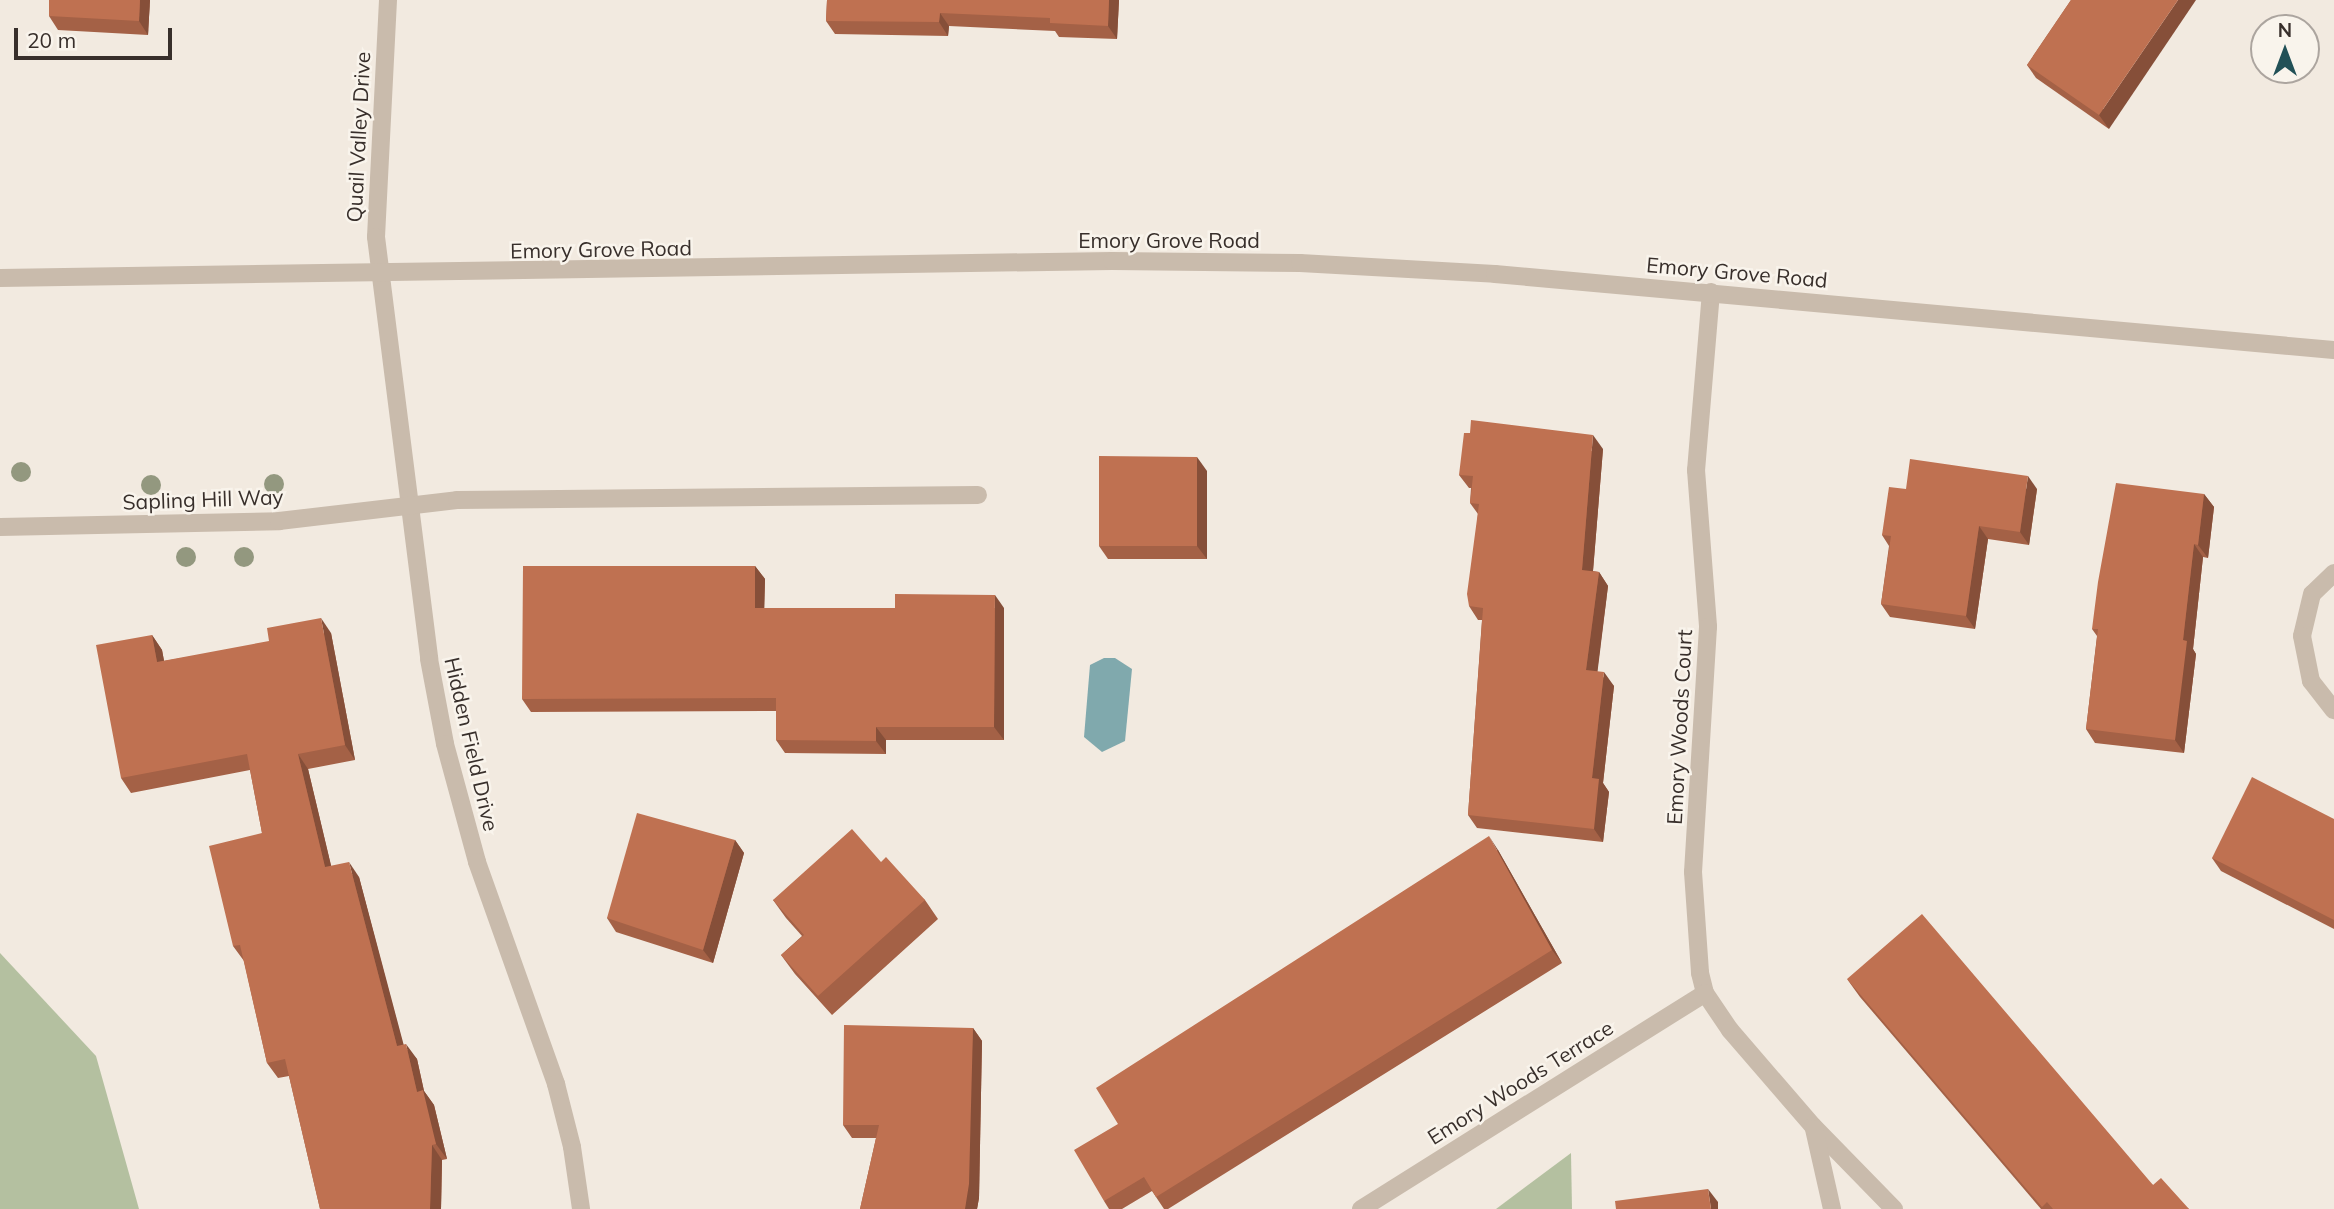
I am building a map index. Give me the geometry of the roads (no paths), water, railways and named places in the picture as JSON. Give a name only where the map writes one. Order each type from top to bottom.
[{"type":"street","name":"Quail Valley Drive","points":[[380,276],[375,211],[388,0]]},
{"type":"street","name":"Emory Grove Road","points":[[0,278],[380,276],[1206,261],[1481,273],[2334,350]]},
{"type":"street","name":"Hidden Field Drive","points":[[380,276],[406,504],[431,671],[453,775],[490,903],[556,1084],[572,1147],[581,1209]]},
{"type":"street","name":"Emory Woods Court","points":[[1711,292],[1696,470],[1708,659],[1693,911],[1704,993],[1730,1030],[1812,1126],[1894,1209]]},
{"type":"street","points":[[406,504],[978,495]]},
{"type":"street","name":"Sapling Hill Way","points":[[0,527],[279,521],[406,504]]},
{"type":"street","points":[[2334,573],[2312,594],[2302,636],[2311,681],[2334,709]]},
{"type":"street","name":"Emory Woods Terrace","points":[[1361,1209],[1704,993]]},
{"type":"street","name":"Emory Woods Court","points":[[1812,1126],[1832,1209]]},
{"type":"water","points":[[1104,658],[1115,658],[1132,669],[1125,741],[1102,752],[1084,737],[1090,665]]}]
